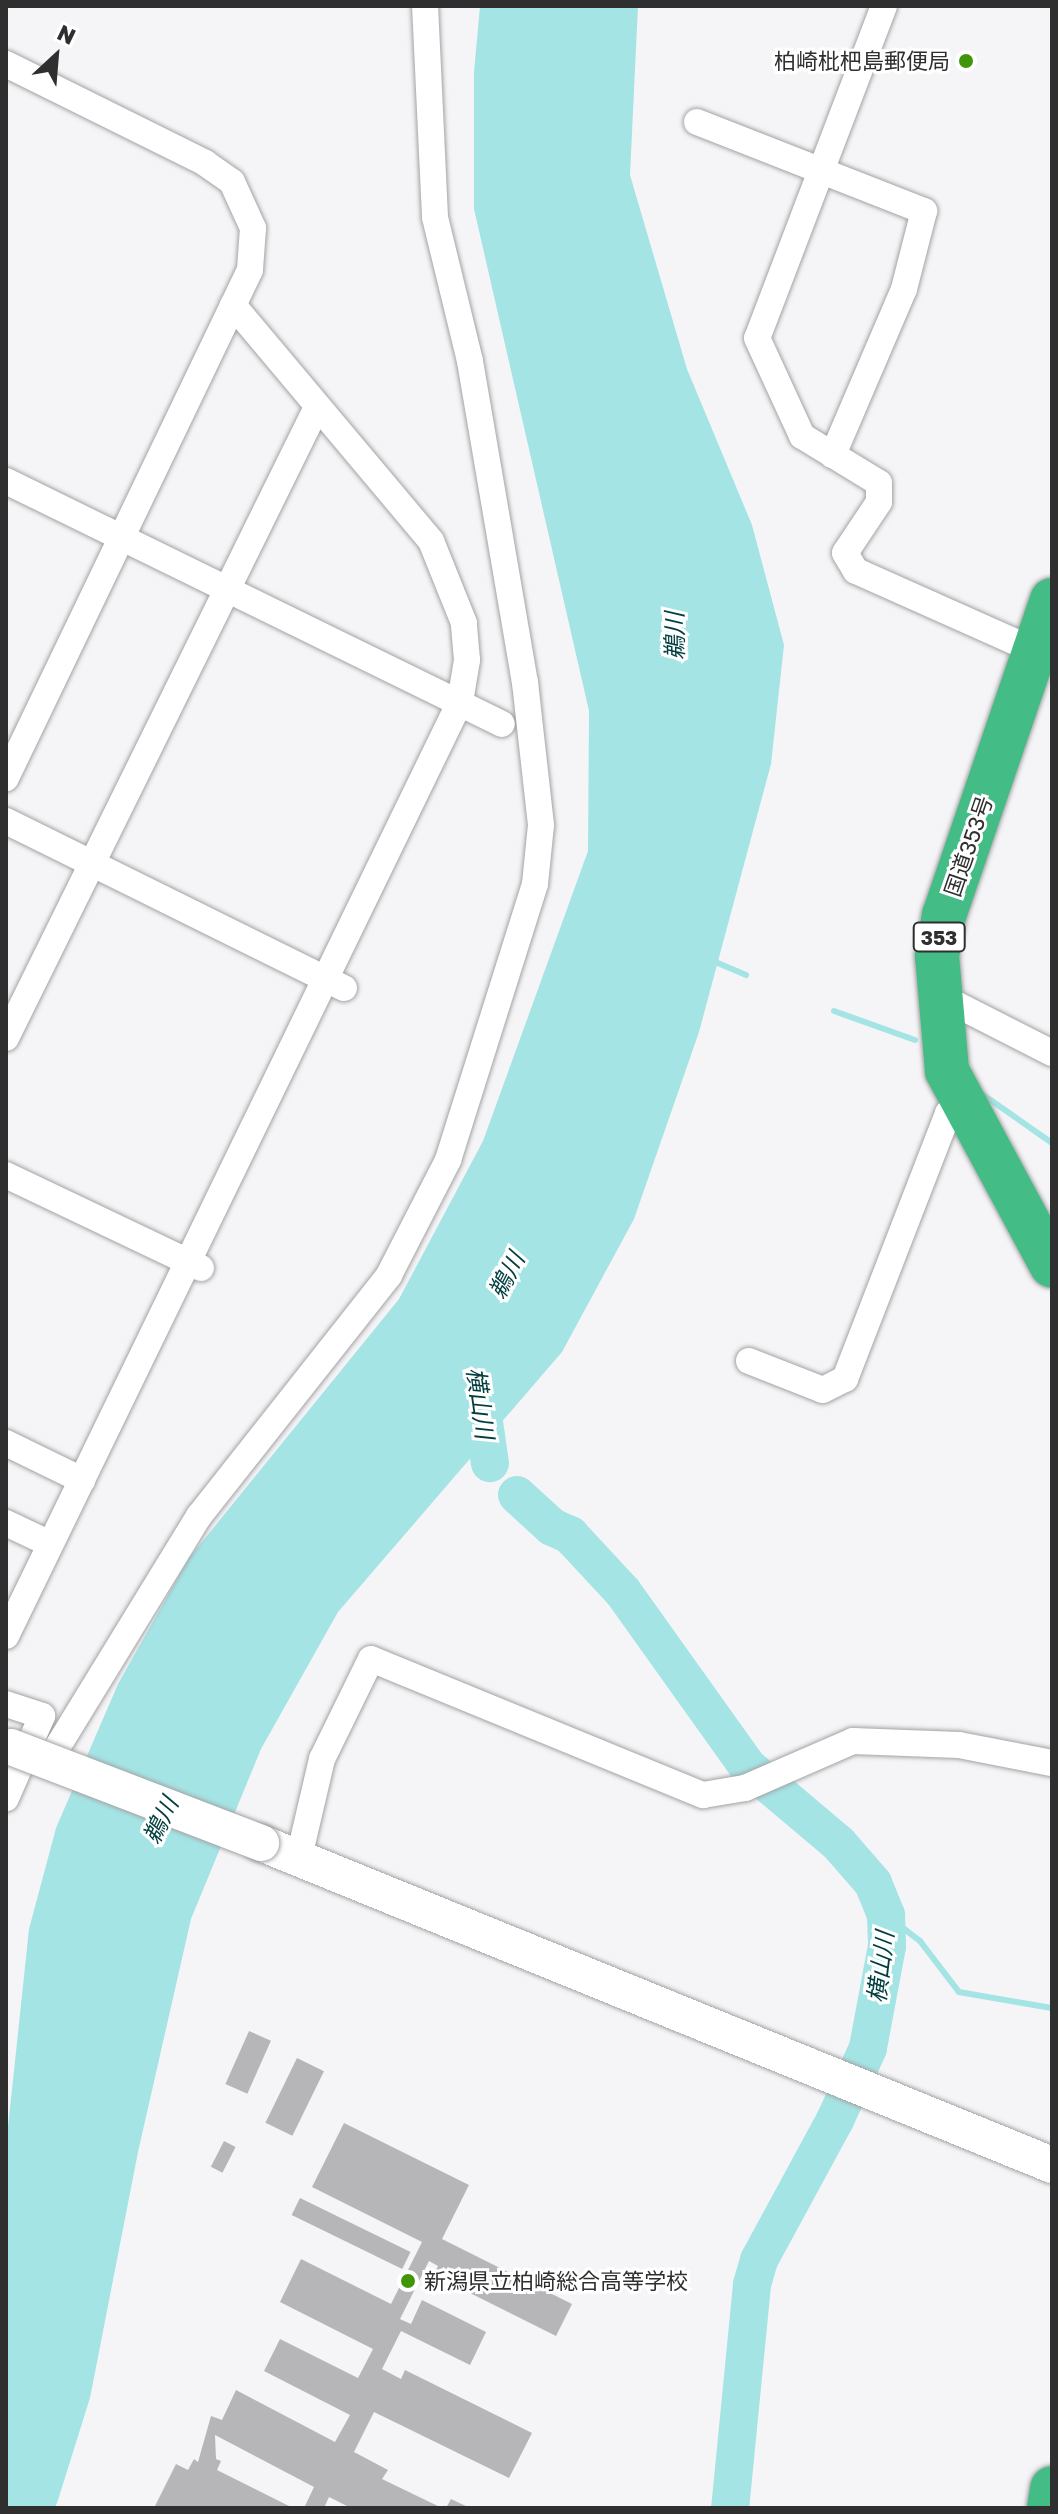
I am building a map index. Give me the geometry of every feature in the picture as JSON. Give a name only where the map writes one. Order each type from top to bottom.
[{"type":"highway","name":"国道353号","points":[[1052,600],[1043,655],[944,915],[938,995],[943,1050],[959,1100],[1052,1266]]},
{"type":"highway","points":[[1049,2508],[1052,2488]]},
{"type":"street","points":[[58,1746],[199,1516],[389,1275],[448,1160],[535,884],[541,825],[525,683],[470,361],[435,217],[425,6]]},
{"type":"street","points":[[884,6],[757,338],[802,436],[879,483],[879,502],[845,553],[856,571],[1043,655]]},
{"type":"street","points":[[6,64],[205,163],[232,182],[253,228],[250,270],[125,538],[6,778]]},
{"type":"street","points":[[697,122],[924,211],[904,289],[833,455]]},
{"type":"street","points":[[6,1636],[82,1480],[335,984],[460,702],[467,660],[464,623],[450,577],[431,541],[316,409],[233,305]]},
{"type":"street","points":[[6,1038],[316,409]]},
{"type":"street","points":[[6,481],[502,724]]},
{"type":"street","points":[[6,821],[335,984]]},
{"type":"street","points":[[938,995],[1052,1053]]},
{"type":"street","points":[[749,1361],[823,1390],[845,1379],[942,1127],[959,1100]]},
{"type":"street","points":[[6,1175],[194,1265]]},
{"type":"street","points":[[6,1443],[82,1480]]},
{"type":"street","points":[[6,1523],[50,1544]]},
{"type":"street","points":[[299,1857],[322,1759],[371,1659],[703,1795],[745,1788],[837,1744],[871,1740],[959,1745],[1052,1763]]},
{"type":"street","points":[[6,1704],[42,1716],[6,1798]]},
{"type":"street","points":[[8,1746],[299,1857],[880,2092],[1052,2165]]},
{"type":"water","name":"鵜川","points":[[480,6],[638,6],[630,175],[687,369],[752,525],[784,645],[771,764],[699,1032],[634,1219],[562,1352],[338,1612],[261,1749],[191,1919],[138,2152],[90,2398],[58,2500],[55,2508],[6,2508],[6,2146],[29,1929],[56,1828],[118,1684],[189,1558],[399,1299],[483,1141],[588,851],[589,711],[474,209],[474,72]]},
{"type":"building","points":[[249,2031],[271,2041],[247,2094],[225,2084]]},
{"type":"building","points":[[297,2058],[324,2071],[292,2136],[265,2123]]},
{"type":"building","points":[[344,2123],[469,2185],[442,2239],[572,2304],[556,2336],[434,2275],[438,2266],[429,2261],[400,2319],[411,2324],[422,2300],[486,2332],[470,2365],[401,2331],[382,2369],[401,2379],[405,2370],[532,2433],[509,2478],[374,2412],[354,2452],[388,2470],[382,2479],[442,2508],[351,2508],[329,2497],[324,2508],[304,2508],[314,2487],[215,2435],[216,2459],[221,2461],[217,2470],[293,2508],[154,2508],[176,2464],[188,2470],[194,2459],[198,2462],[211,2416],[222,2420],[236,2390],[335,2442],[350,2415],[264,2371],[280,2339],[358,2378],[373,2349],[280,2302],[301,2259],[391,2304],[422,2242],[312,2187]]},
{"type":"building","points":[[224,2141],[236,2147],[222,2173],[211,2167]]},
{"type":"building","points":[[300,2198],[411,2252],[402,2269],[292,2215]]},
{"type":"building","points":[[451,2499],[470,2508],[446,2508]]},
{"type":"waterway","points":[[713,961],[746,975]]},
{"type":"waterway","points":[[834,1011],[915,1040]]},
{"type":"waterway","points":[[979,1092],[1052,1143]]},
{"type":"waterway","name":"横山川","points":[[479,1388],[490,1463]]},
{"type":"waterway","name":"横山川","points":[[517,1495],[552,1527],[570,1535],[623,1592],[748,1767],[839,1844],[873,1883],[886,1915],[887,1946],[868,2048],[835,2120],[759,2260],[752,2285],[730,2508]]},
{"type":"waterway","points":[[886,1915],[920,1941],[959,1992],[1052,2008]]},
{"type":"place","name":"柏崎枇杷島郵便局","points":[[966,61]]},
{"type":"place","name":"新潟県立柏崎総合高等学校","points":[[408,2281]]}]
